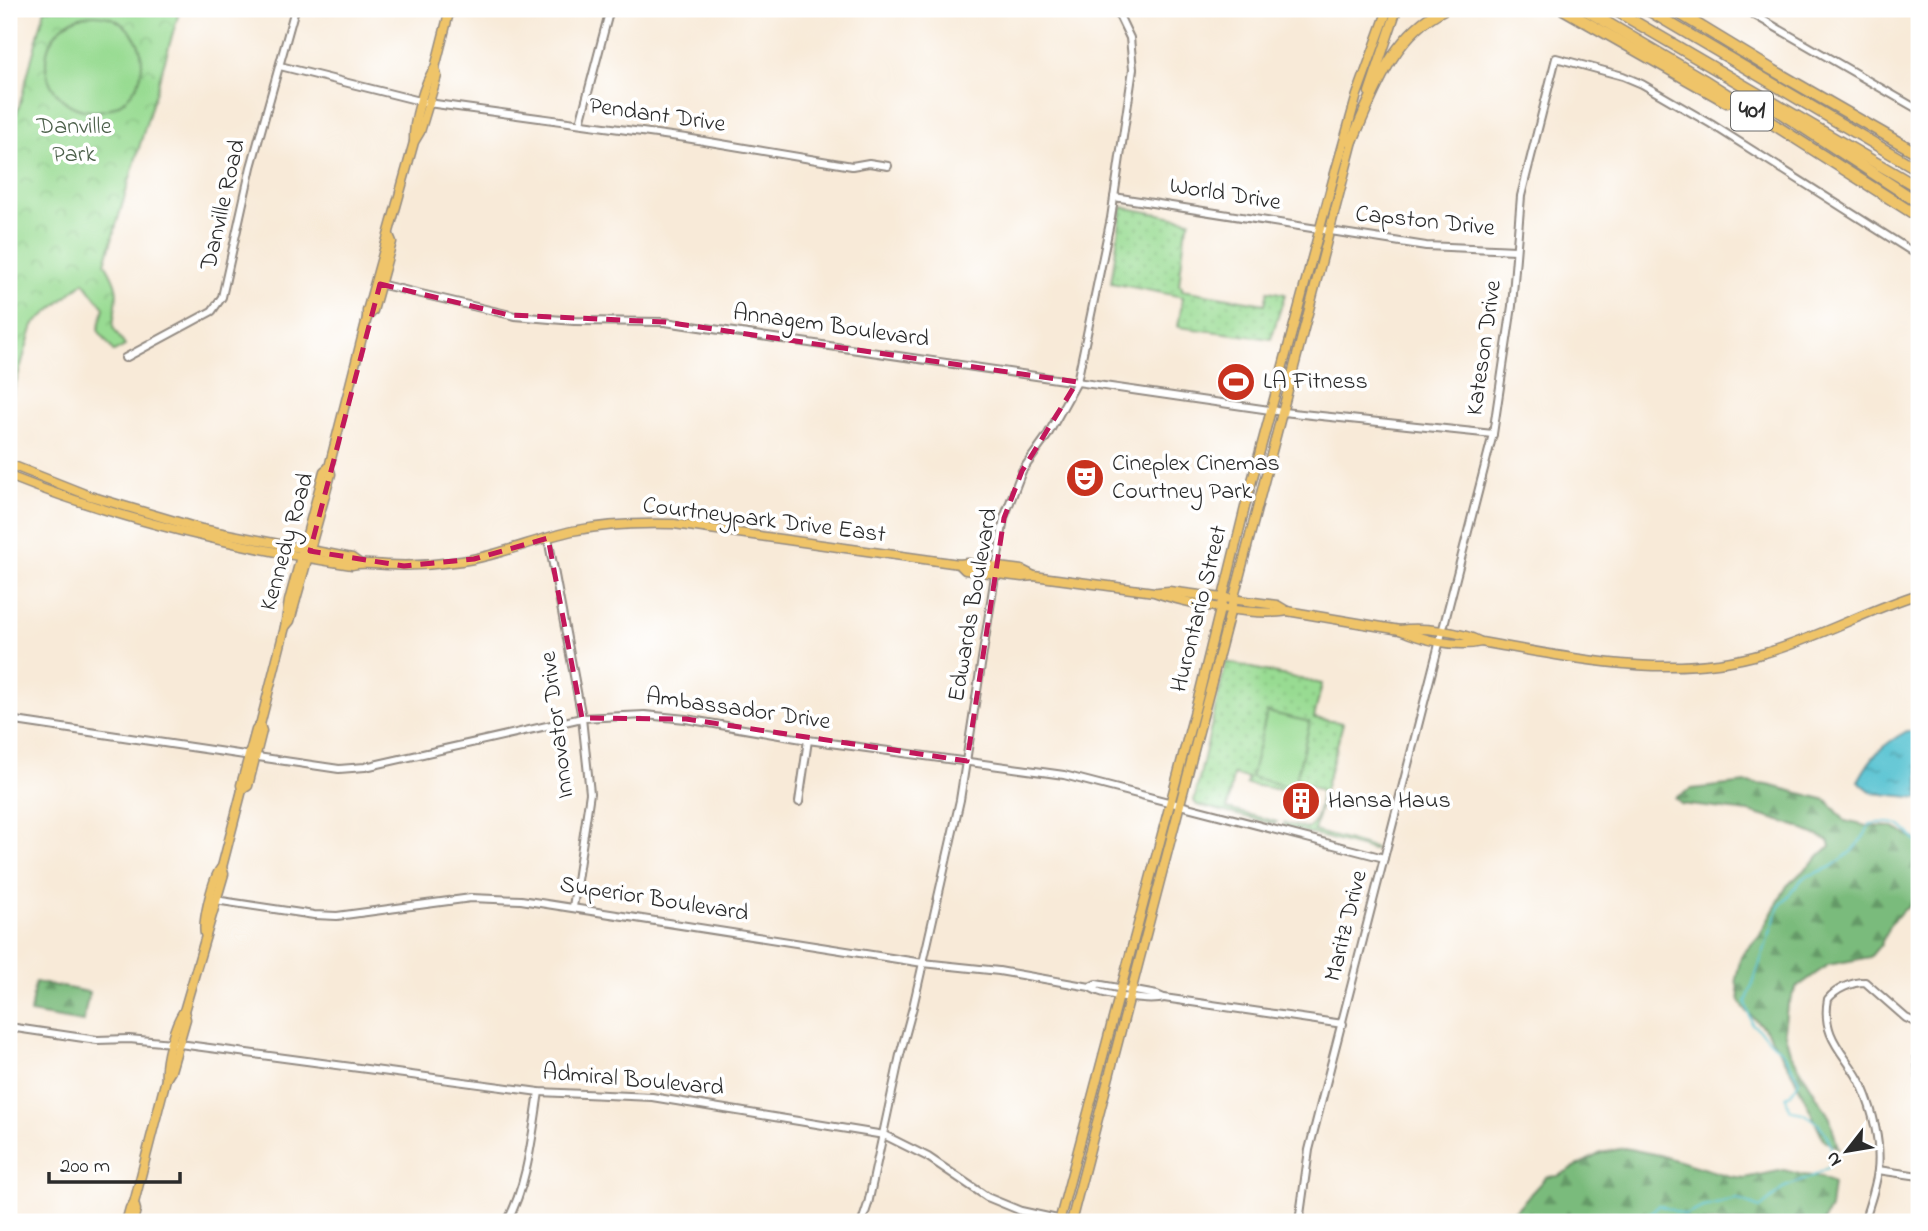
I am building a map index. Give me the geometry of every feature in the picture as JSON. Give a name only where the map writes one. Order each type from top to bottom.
[{"type":"highway","points":[[1352,141],[1382,75],[1403,41],[1425,20],[1444,9]]},
{"type":"highway","points":[[1556,9],[1589,24]]},
{"type":"highway","points":[[1563,9],[1782,131]]},
{"type":"highway","name":"401","points":[[1584,9],[1704,79],[1919,217]]},
{"type":"highway","name":"401","points":[[1613,9],[1919,188]]},
{"type":"highway","name":"401","points":[[1646,9],[1919,170]]},
{"type":"highway","name":"401","points":[[1672,9],[1919,154]]},
{"type":"highway","points":[[1681,9],[1724,39]]},
{"type":"highway","points":[[1751,89],[1762,101],[1919,203]]},
{"type":"main road","name":"Kennedy Road","points":[[126,1222],[134,1203],[166,1079],[165,1070],[176,1043],[179,1018],[184,1011],[205,934],[209,929],[214,900],[224,874],[222,867],[242,790],[241,785],[252,756],[256,730],[260,725],[285,627],[290,621],[305,554],[331,474],[329,467],[367,311],[377,284],[385,241],[390,235],[414,142],[413,132],[436,76],[435,68],[450,9]]},
{"type":"main road","name":"Hurontario Street","points":[[1071,1222],[1283,412],[1357,95],[1388,9]]},
{"type":"main road","name":"Hurontario Street","points":[[1060,1221],[1271,410],[1352,141],[1398,9]]},
{"type":"main road","name":"Courtneypark Drive East","points":[[9,464],[90,496],[202,528],[352,565],[359,563],[404,566],[454,562],[596,526],[674,524],[967,563],[998,571],[1022,570],[1034,576],[1156,593],[1169,591],[1234,604],[1277,605],[1287,611],[1400,630],[1412,635],[1472,637],[1481,642],[1616,663],[1681,666],[1723,663],[1766,653],[1812,637],[1893,602],[1919,594]]},
{"type":"main road","name":"Courtneypark Drive East","points":[[9,476],[199,537],[305,554]]},
{"type":"main road","name":"Kennedy Road","points":[[133,1222],[136,1210],[134,1203]]},
{"type":"street","name":"Danville Road","points":[[125,358],[203,316],[216,307],[222,297],[251,167],[295,9]]},
{"type":"street","points":[[580,123],[610,9]]},
{"type":"street","name":"Edwards Boulevard","points":[[862,1222],[968,761],[1004,518],[1022,471],[1047,436],[1077,382],[1101,276],[1133,69],[1130,38],[1116,9]]},
{"type":"street","points":[[1744,9],[1919,110]]},
{"type":"street","name":"Kateson Drive","points":[[1441,636],[1493,434],[1512,306],[1523,183],[1556,58],[1623,76],[1642,84],[1711,124],[1919,256]]},
{"type":"street","name":"Pendant Drive","points":[[280,66],[425,102],[686,138],[852,166],[869,163],[888,166]]},
{"type":"street","name":"World Drive","points":[[1114,197],[1325,230]]},
{"type":"street","name":"Capston Drive","points":[[1325,230],[1426,246],[1517,250]]},
{"type":"street","name":"Annagem Boulevard","points":[[377,284],[515,316],[575,321],[665,322],[1283,412],[1493,434]]},
{"type":"street","name":"Innovator Drive","points":[[548,538],[582,718],[590,793],[573,907]]},
{"type":"street","name":"Maritz Drive","points":[[1299,1222],[1309,1150],[1441,636]]},
{"type":"street","name":"Ambassador Drive","points":[[9,720],[339,769],[365,767],[582,718],[653,716],[686,719],[808,740],[1064,775],[1384,858]]},
{"type":"street","points":[[799,802],[808,740]]},
{"type":"street","name":"Superior Boulevard","points":[[214,900],[337,916],[471,898],[521,900],[1090,987],[1096,984],[1156,1000],[1164,998],[1343,1024]]},
{"type":"street","points":[[1864,1222],[1878,1170],[1879,1149],[1861,1083],[1835,1047],[1829,1024],[1828,999],[1834,992],[1857,982],[1865,982],[1906,1018],[1919,1024]]},
{"type":"street","name":"Admiral Boulevard","points":[[9,1027],[97,1040],[129,1039],[176,1043],[539,1092],[652,1097],[884,1135],[928,1157],[987,1197],[1021,1211],[1071,1222]]},
{"type":"street","points":[[1919,1039],[1919,1076]]},
{"type":"street","points":[[507,1222],[529,1153],[539,1092]]},
{"type":"street","points":[[1878,1170],[1919,1176]]},
{"type":"highlighted area","points":[[380,284],[509,315],[665,322],[1077,382],[1022,471],[1004,518],[967,761],[686,719],[582,718],[548,538],[474,559],[404,566],[310,551]]},
{"type":"green space","name":"Danville Park","points":[[45,9],[180,9],[105,263],[116,288],[113,327],[125,346],[114,352],[98,330],[104,308],[84,282],[33,325],[9,406],[9,131],[19,107]]},
{"type":"green space","points":[[94,15],[112,19],[128,29],[138,45],[142,63],[138,81],[128,97],[112,107],[94,111],[76,107],[60,97],[50,81],[46,63],[50,45],[60,29],[76,19]]},
{"type":"green space","points":[[1122,207],[1190,220],[1185,233],[1179,285],[1182,290],[1265,304],[1268,291],[1285,294],[1271,339],[1178,327],[1183,297],[1111,283]]},
{"type":"green space","points":[[1226,662],[1322,684],[1314,718],[1343,723],[1314,831],[1377,849],[1371,850],[1285,827],[1284,823],[1308,829],[1316,816],[1321,791],[1303,782],[1298,793],[1246,784],[1248,778],[1233,775],[1227,809],[1277,822],[1274,824],[1197,805],[1194,801]]},
{"type":"green space","points":[[1267,712],[1310,722],[1294,788],[1251,777]]},
{"type":"green space","points":[[1747,783],[1768,785],[1827,800],[1845,821],[1867,826],[1892,827],[1919,841],[1919,900],[1901,912],[1870,957],[1828,965],[1796,988],[1787,1006],[1784,1030],[1790,1052],[1830,1118],[1838,1148],[1824,1140],[1778,1048],[1766,1030],[1745,1010],[1740,1001],[1736,979],[1741,956],[1759,936],[1787,886],[1830,846],[1828,840],[1790,824],[1749,812],[1681,804],[1675,798],[1691,789]]},
{"type":"green space","points":[[35,982],[89,992],[83,1022],[30,1013]]},
{"type":"green space","points":[[1624,1148],[1659,1155],[1729,1176],[1744,1178],[1784,1170],[1821,1177],[1833,1183],[1830,1209],[1823,1222],[1509,1222],[1510,1216],[1546,1177],[1558,1176],[1601,1153]]},
{"type":"water","points":[[1907,731],[1919,731],[1919,798],[1873,793],[1858,781],[1878,751]]},
{"type":"waterway","points":[[1642,1222],[1658,1205],[1685,1215],[1736,1199],[1760,1208],[1785,1187],[1829,1167],[1831,1151],[1828,1137],[1819,1124],[1805,1114],[1789,1109],[1786,1097],[1799,1081],[1784,1053],[1752,1024],[1746,1003],[1779,907],[1803,878],[1831,867],[1851,852],[1870,824],[1899,825],[1919,846]]},
{"type":"place","name":"LA Fitness","points":[[1236,382]]},
{"type":"place","name":"Cineplex Cinemas Courtney Park","points":[[1085,478]]},
{"type":"place","name":"Hansa Haus","points":[[1301,801]]}]
